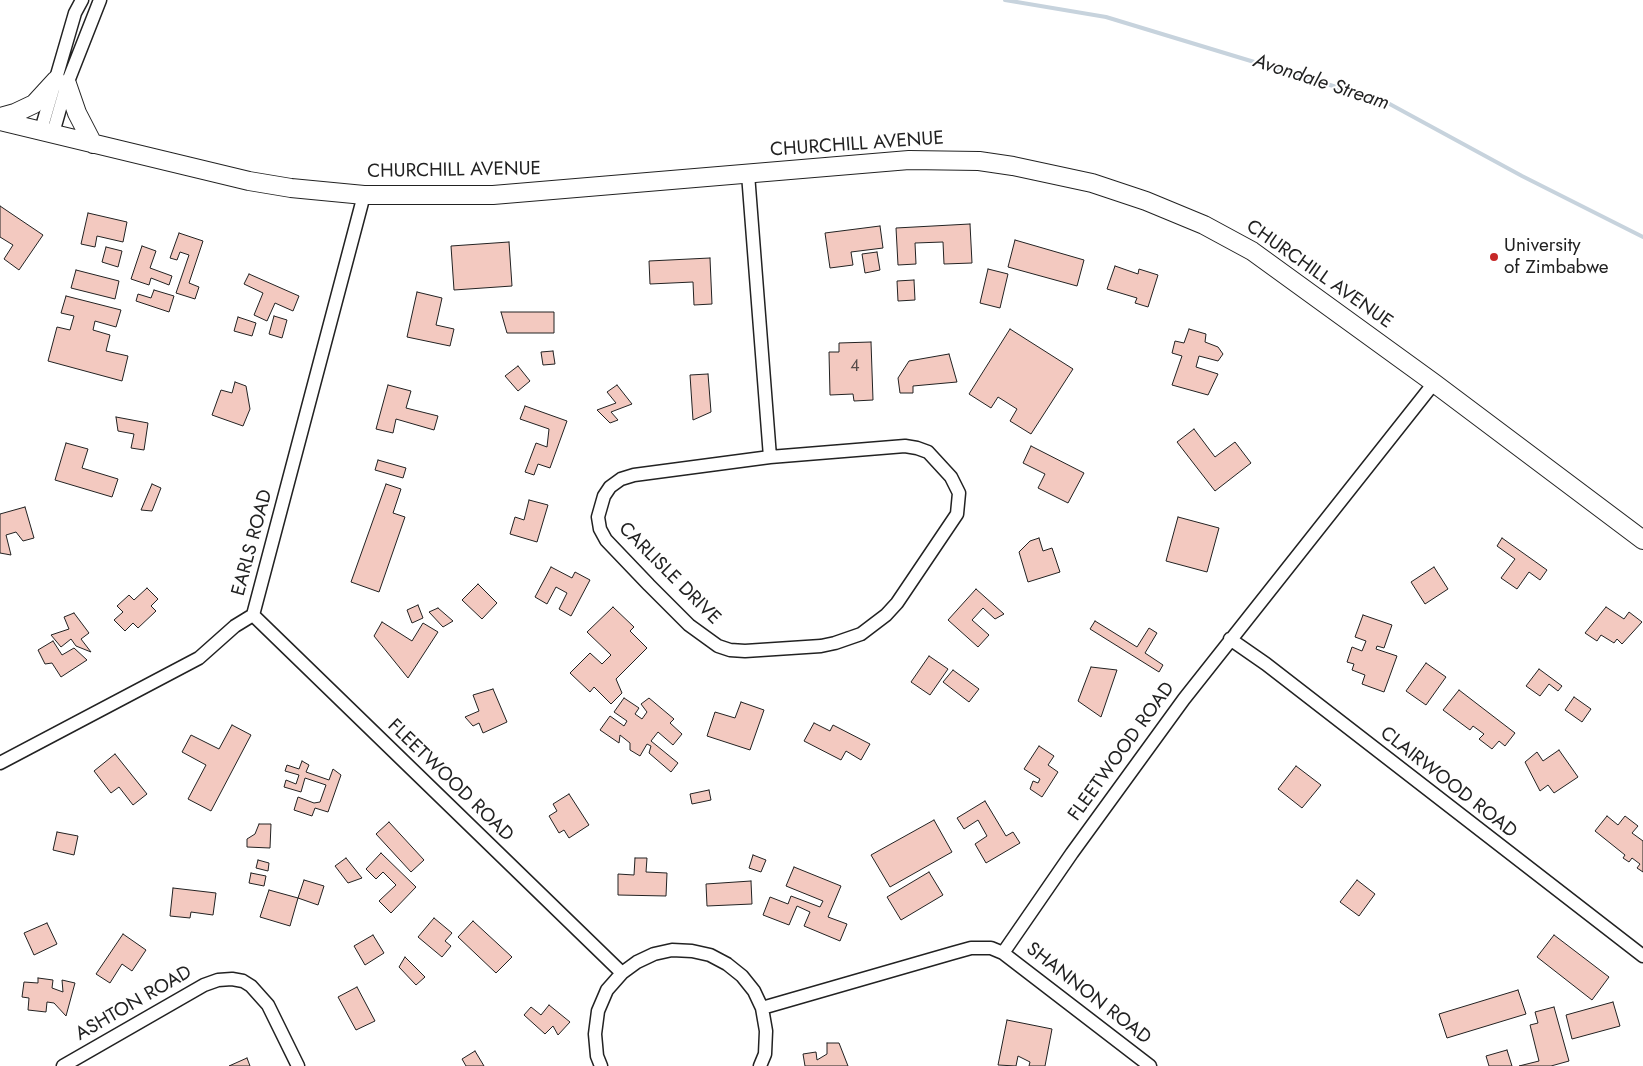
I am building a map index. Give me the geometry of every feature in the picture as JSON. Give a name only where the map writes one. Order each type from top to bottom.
[{"type":"main road","points":[[0,119],[34,104],[62,82],[93,144]]},
{"type":"main road","name":"CHURCHILL AVENUE","points":[[0,119],[93,144],[258,182],[290,188],[364,195],[493,195],[900,160],[943,160],[1013,166],[1092,183],[1162,208],[1204,226],[1252,251],[1434,382],[1643,540]]},
{"type":"street","points":[[47,131],[62,82],[75,13],[82,0]]},
{"type":"street","points":[[62,82],[100,0]]},
{"type":"street","points":[[748,174],[770,457]]},
{"type":"street","name":"EARLS ROAD","points":[[0,764],[199,658],[235,626],[253,615],[364,195]]},
{"type":"street","name":"FLEETWOOD ROAD","points":[[1003,953],[1072,853],[1184,699],[1434,382]]},
{"type":"street","name":"CARLISLE DRIVE","points":[[917,448],[928,452],[955,485],[959,493],[960,503],[952,523],[897,603],[876,625],[861,634],[821,646],[745,652],[718,646],[689,625],[655,592],[606,540],[600,530],[600,506],[610,486],[621,479],[634,475],[770,457],[855,449],[917,448]]},
{"type":"street","name":"FLEETWOOD ROAD","points":[[253,615],[622,973]]},
{"type":"street","name":"CLAIRWOOD ROAD","points":[[1230,640],[1266,664],[1643,956]]},
{"type":"street","points":[[762,1008],[953,952],[971,948],[991,948],[1003,953]]},
{"type":"street","points":[[601,1066],[597,1056],[594,1034],[598,1011],[607,990],[622,973],[636,962],[654,954],[672,950],[692,951],[710,955],[727,964],[742,976],[754,991],[762,1008],[766,1031],[765,1054],[760,1066]]},
{"type":"street","name":"SHANNON ROAD","points":[[1003,953],[1150,1066]]},
{"type":"street","name":"ASHTON ROAD","points":[[63,1066],[204,984],[232,979],[243,981],[250,986],[268,1005],[298,1066]]},
{"type":"building","points":[[0,206],[43,235],[19,270],[4,259],[13,245],[0,237]]},
{"type":"building","points":[[88,213],[127,222],[123,242],[97,236],[95,247],[81,244]]},
{"type":"building","points":[[970,224],[972,263],[944,264],[943,242],[915,243],[916,264],[898,265],[896,228]]},
{"type":"building","points":[[880,226],[883,248],[851,252],[853,265],[830,268],[825,233]]},
{"type":"building","points":[[179,233],[203,241],[189,283],[199,287],[195,299],[176,293],[189,255],[180,252],[177,260],[170,258]]},
{"type":"building","points":[[1015,240],[1084,260],[1077,286],[1008,267]]},
{"type":"building","points":[[509,242],[512,286],[454,290],[451,246]]},
{"type":"building","points":[[142,246],[156,251],[150,268],[172,276],[169,285],[151,278],[149,285],[131,279]]},
{"type":"building","points":[[106,247],[122,251],[118,267],[102,262]]},
{"type":"building","points":[[877,252],[880,270],[865,273],[862,254]]},
{"type":"building","points":[[710,258],[712,304],[694,305],[693,282],[650,284],[649,261]]},
{"type":"building","points":[[1115,266],[1138,274],[1139,269],[1158,275],[1148,307],[1135,303],[1137,298],[1107,289]]},
{"type":"building","points":[[988,269],[1008,274],[1000,308],[980,303]]},
{"type":"building","points":[[76,270],[119,281],[115,299],[71,288]]},
{"type":"building","points":[[249,274],[299,296],[293,311],[275,303],[267,321],[254,315],[263,293],[244,284]]},
{"type":"building","points":[[914,280],[915,300],[898,301],[897,281]]},
{"type":"building","points":[[154,290],[174,296],[169,312],[136,301],[138,294],[151,298]]},
{"type":"building","points":[[417,292],[442,298],[436,325],[454,329],[450,346],[407,337]]},
{"type":"building","points":[[66,296],[121,310],[116,327],[95,321],[93,330],[110,335],[106,351],[128,356],[122,381],[48,361],[57,327],[70,330],[74,316],[61,313]]},
{"type":"building","points":[[501,312],[554,312],[554,333],[507,333]]},
{"type":"building","points":[[274,316],[287,320],[282,338],[269,334]]},
{"type":"building","points":[[238,317],[256,323],[252,336],[234,331]]},
{"type":"building","points":[[1010,329],[1073,369],[1031,434],[1010,421],[1017,409],[998,397],[991,408],[969,394]]},
{"type":"building","points":[[1189,329],[1206,334],[1205,342],[1218,347],[1223,354],[1218,361],[1199,356],[1196,367],[1218,374],[1208,395],[1172,385],[1182,356],[1172,353],[1175,341],[1184,343]]},
{"type":"building","points":[[871,342],[873,400],[854,401],[853,394],[830,395],[829,352],[839,352],[839,343]]},
{"type":"building","points":[[553,351],[555,364],[543,365],[541,352]]},
{"type":"building","points":[[949,354],[957,382],[913,386],[913,393],[900,393],[898,378],[909,361]]},
{"type":"building","points":[[518,366],[530,381],[518,391],[505,376]]},
{"type":"building","points":[[708,374],[711,412],[693,420],[690,375]]},
{"type":"building","points":[[235,382],[246,386],[250,409],[243,426],[212,415],[221,390],[232,393]]},
{"type":"building","points":[[388,385],[411,391],[406,408],[438,416],[434,430],[396,419],[393,433],[376,429]]},
{"type":"building","points":[[617,385],[632,404],[611,412],[618,420],[610,423],[597,410],[616,403],[607,392]]},
{"type":"building","points":[[525,406],[567,421],[550,468],[538,464],[534,475],[525,472],[536,443],[547,447],[549,429],[520,419]]},
{"type":"building","points":[[116,417],[148,423],[144,450],[131,448],[134,434],[118,431]]},
{"type":"building","points":[[1194,429],[1215,457],[1235,442],[1251,463],[1215,491],[1177,442]]},
{"type":"building","points":[[66,443],[88,449],[82,468],[118,479],[112,497],[55,480]]},
{"type":"building","points":[[1031,446],[1084,473],[1068,503],[1038,488],[1045,474],[1023,463]]},
{"type":"building","points":[[378,460],[406,468],[403,478],[375,470]]},
{"type":"building","points":[[152,484],[161,488],[152,511],[141,510]]},
{"type":"building","points":[[386,484],[401,489],[393,513],[405,517],[379,592],[351,582]]},
{"type":"building","points":[[529,500],[548,505],[537,542],[510,534],[515,517],[524,520]]},
{"type":"building","points":[[25,507],[34,538],[23,541],[16,532],[6,535],[11,555],[0,553],[0,514]]},
{"type":"building","points":[[1178,517],[1219,528],[1207,572],[1166,561]]},
{"type":"building","points":[[1039,538],[1043,551],[1052,548],[1060,572],[1028,582],[1019,552],[1030,541]]},
{"type":"building","points":[[1502,538],[1547,570],[1540,580],[1529,572],[1517,589],[1501,578],[1515,559],[1497,546]]},
{"type":"building","points":[[551,567],[572,578],[575,572],[590,580],[571,616],[559,609],[567,593],[556,587],[547,604],[535,597]]},
{"type":"building","points":[[1434,567],[1448,589],[1425,604],[1411,582]]},
{"type":"building","points":[[478,584],[497,603],[482,619],[462,600]]},
{"type":"building","points":[[147,588],[158,599],[151,606],[156,611],[138,628],[133,623],[125,631],[114,620],[123,612],[117,606],[129,595],[134,600]]},
{"type":"building","points":[[976,589],[1004,614],[995,619],[983,608],[972,620],[989,635],[978,647],[948,620]]},
{"type":"building","points":[[418,605],[423,618],[412,623],[407,610]]},
{"type":"building","points":[[613,607],[634,627],[630,631],[647,648],[616,679],[622,693],[611,704],[594,687],[590,692],[570,673],[590,653],[602,664],[611,655],[587,632]]},
{"type":"building","points":[[1606,607],[1624,619],[1629,612],[1642,622],[1622,644],[1617,639],[1614,643],[1601,635],[1597,641],[1585,633]]},
{"type":"building","points":[[438,608],[453,621],[443,627],[429,612]]},
{"type":"building","points":[[74,613],[89,633],[81,639],[91,652],[76,646],[71,639],[61,647],[51,635],[69,629],[64,617]]},
{"type":"building","points":[[1363,615],[1392,625],[1384,648],[1377,646],[1376,649],[1397,656],[1384,692],[1362,684],[1365,675],[1352,670],[1354,664],[1347,662],[1352,647],[1362,651],[1366,641],[1355,637]]},
{"type":"building","points":[[1095,621],[1137,647],[1149,628],[1157,633],[1145,653],[1163,665],[1159,672],[1090,629]]},
{"type":"building","points":[[382,622],[412,641],[423,623],[438,632],[408,678],[374,636]]},
{"type":"building","points":[[53,641],[62,655],[74,648],[87,660],[61,677],[52,663],[45,664],[38,650]]},
{"type":"building","points":[[929,656],[948,669],[930,695],[911,682]]},
{"type":"building","points":[[1426,663],[1446,677],[1426,705],[1406,691]]},
{"type":"building","points":[[1091,667],[1117,670],[1101,717],[1078,701]]},
{"type":"building","points":[[1539,669],[1562,686],[1558,691],[1549,684],[1540,696],[1526,686]]},
{"type":"building","points":[[953,670],[979,689],[969,702],[943,682]]},
{"type":"building","points":[[493,689],[507,722],[483,733],[479,723],[473,726],[465,717],[479,711],[473,695]]},
{"type":"building","points":[[1459,690],[1515,733],[1505,746],[1499,741],[1492,749],[1479,739],[1484,734],[1473,726],[1470,730],[1443,710]]},
{"type":"building","points":[[1574,697],[1591,709],[1582,722],[1565,710]]},
{"type":"building","points":[[624,698],[639,708],[635,714],[642,719],[647,712],[641,704],[649,698],[674,719],[670,723],[682,734],[673,745],[658,732],[651,741],[678,763],[671,772],[649,753],[651,746],[647,744],[640,756],[630,750],[630,743],[620,735],[619,743],[600,730],[610,716],[624,726],[627,721],[614,712]]},
{"type":"building","points":[[741,702],[764,710],[750,750],[707,736],[715,712],[735,718]]},
{"type":"building","points":[[814,723],[830,731],[833,725],[870,744],[861,760],[846,751],[841,760],[804,741]]},
{"type":"building","points":[[232,725],[251,735],[211,811],[188,799],[206,765],[182,752],[191,735],[219,749]]},
{"type":"building","points":[[1039,746],[1054,756],[1048,765],[1058,772],[1042,797],[1030,789],[1033,781],[1038,783],[1040,779],[1024,769]]},
{"type":"building","points":[[1559,750],[1578,777],[1554,793],[1548,785],[1540,791],[1525,762],[1537,752],[1543,761]]},
{"type":"building","points":[[115,754],[147,794],[133,805],[119,787],[111,793],[94,771]]},
{"type":"building","points":[[302,761],[309,765],[306,772],[329,780],[333,769],[341,775],[328,812],[315,808],[312,816],[294,810],[298,797],[314,803],[320,802],[326,785],[305,778],[301,792],[284,787],[286,780],[296,784],[299,775],[285,771],[287,765],[299,769]]},
{"type":"building","points":[[1296,766],[1321,785],[1302,808],[1278,789]]},
{"type":"building","points":[[709,790],[711,800],[692,804],[690,794]]},
{"type":"building","points":[[569,794],[589,825],[569,838],[564,830],[559,833],[549,816],[557,811],[553,804]]},
{"type":"building","points":[[985,801],[1006,836],[1013,832],[1020,843],[986,863],[975,844],[987,836],[978,820],[964,829],[957,818]]},
{"type":"building","points":[[1607,816],[1618,825],[1625,816],[1638,826],[1632,833],[1643,841],[1643,872],[1637,868],[1640,864],[1632,858],[1629,862],[1623,858],[1625,855],[1595,831]]},
{"type":"building","points":[[934,820],[952,852],[890,887],[871,855]]},
{"type":"building","points":[[389,822],[424,860],[411,872],[376,834]]},
{"type":"building","points":[[259,824],[271,824],[270,848],[247,847],[247,839],[255,834]]},
{"type":"building","points":[[57,832],[78,836],[74,855],[53,850]]},
{"type":"building","points":[[381,853],[416,887],[391,913],[379,901],[396,885],[383,872],[376,879],[366,869]]},
{"type":"building","points":[[753,855],[766,860],[761,872],[749,868]]},
{"type":"building","points":[[346,858],[362,878],[348,883],[335,866]]},
{"type":"building","points":[[635,858],[647,858],[646,872],[667,873],[666,896],[618,895],[618,874],[634,875]]},
{"type":"building","points":[[258,860],[269,863],[268,871],[256,868]]},
{"type":"building","points":[[794,867],[841,886],[828,917],[847,924],[840,941],[804,926],[810,912],[797,906],[789,925],[763,915],[770,897],[788,904],[791,896],[820,907],[823,901],[786,886]]},
{"type":"building","points":[[929,872],[943,895],[901,920],[887,897]]},
{"type":"building","points":[[251,873],[266,876],[264,886],[249,883]]},
{"type":"building","points":[[304,880],[324,886],[318,905],[298,898]]},
{"type":"building","points":[[1357,880],[1375,894],[1359,916],[1340,902]]},
{"type":"building","points":[[751,881],[752,904],[707,906],[706,884]]},
{"type":"building","points":[[173,888],[216,893],[213,915],[191,912],[190,918],[170,916]]},
{"type":"building","points":[[269,890],[298,898],[290,926],[260,917]]},
{"type":"building","points":[[434,918],[452,933],[445,941],[451,946],[442,957],[418,937]]},
{"type":"building","points":[[473,921],[512,957],[496,973],[458,937]]},
{"type":"building","points":[[47,923],[57,944],[34,955],[24,933]]},
{"type":"building","points":[[123,934],[146,950],[132,971],[122,964],[110,983],[96,974]]},
{"type":"building","points":[[373,935],[384,953],[365,965],[354,946]]},
{"type":"building","points":[[1554,935],[1609,977],[1592,1000],[1537,957]]},
{"type":"building","points":[[405,957],[425,977],[416,985],[399,967]]},
{"type":"building","points":[[38,978],[53,980],[52,988],[63,992],[62,980],[75,983],[66,1016],[54,1003],[47,1002],[46,1012],[28,1010],[29,998],[22,997],[24,982],[38,983]]},
{"type":"building","points":[[357,987],[375,1021],[356,1030],[338,997]]},
{"type":"building","points":[[1518,990],[1526,1014],[1447,1038],[1439,1014]]},
{"type":"building","points":[[1613,1002],[1620,1026],[1572,1039],[1566,1015]]},
{"type":"building","points":[[549,1005],[570,1022],[558,1035],[553,1026],[545,1034],[524,1015],[531,1007],[541,1015]]},
{"type":"building","points":[[1554,1007],[1569,1061],[1551,1066],[1519,1066],[1539,1061],[1530,1025],[1538,1023],[1535,1012]]},
{"type":"building","points":[[1007,1020],[1052,1029],[1045,1066],[1029,1066],[1030,1062],[1018,1056],[1016,1066],[998,1065]]},
{"type":"building","points":[[827,1043],[839,1043],[848,1066],[805,1066],[803,1054],[816,1052],[817,1060],[827,1054]]},
{"type":"building","points":[[1507,1050],[1512,1066],[1489,1066],[1486,1056]]},
{"type":"building","points":[[475,1051],[484,1066],[466,1066],[462,1059]]},
{"type":"building","points":[[247,1058],[250,1066],[229,1066]]},
{"type":"waterway","name":"Avondale Stream","points":[[1005,0],[1106,17],[1386,102],[1522,176],[1643,237]]},
{"type":"place","name":"University of Zimbabwe","points":[[1494,257]]}]
